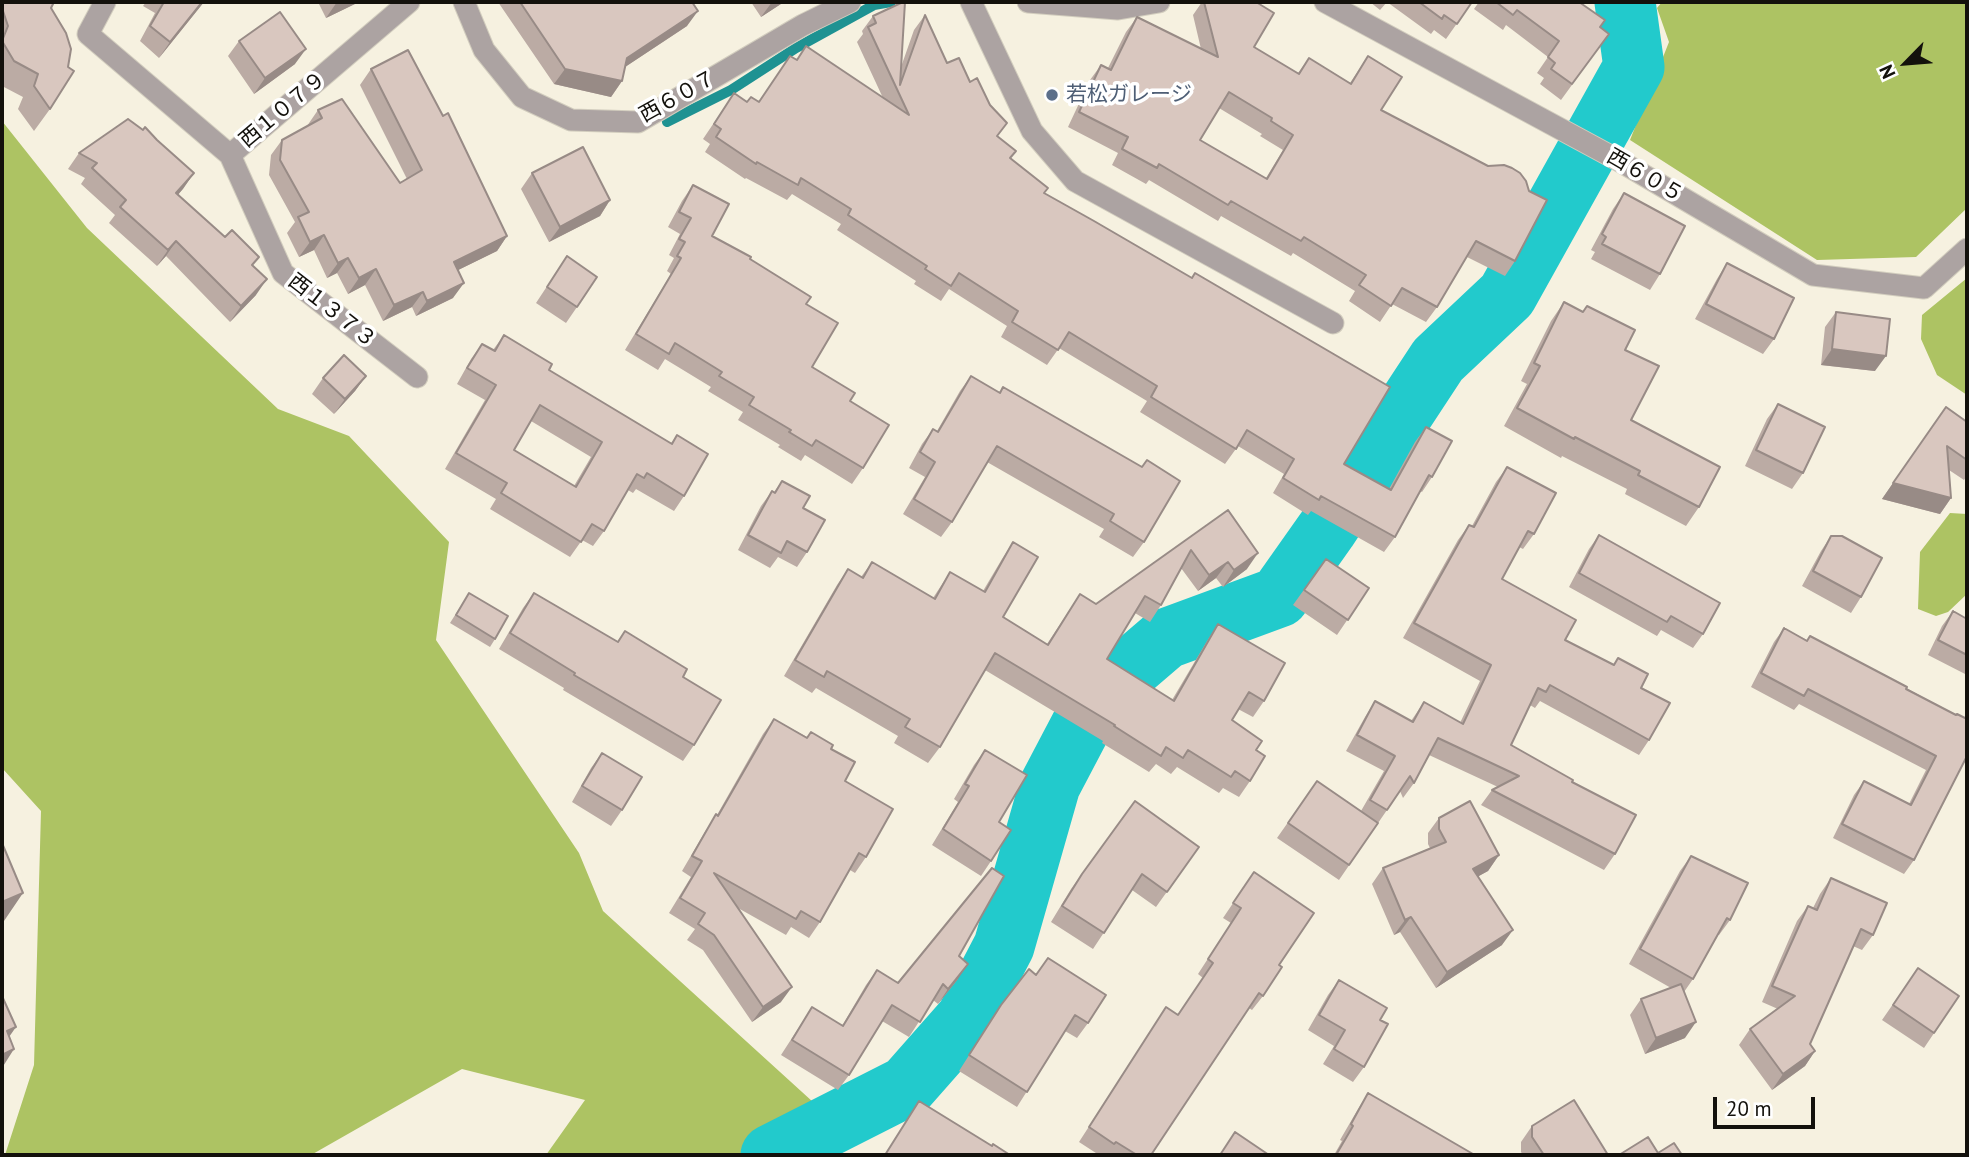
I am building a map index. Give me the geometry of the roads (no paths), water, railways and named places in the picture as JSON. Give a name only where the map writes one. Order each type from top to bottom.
[{"type":"street","name":"西１０７９","points":[[105,2],[88,34],[230,155],[410,2]]},
{"type":"street","name":"西６０７","points":[[464,2],[484,50],[522,97],[571,120],[638,122],[803,25],[850,2]]},
{"type":"street","points":[[971,2],[1032,131],[1075,181],[1333,323]]},
{"type":"street","points":[[1028,2],[1118,9],[1159,2]]},
{"type":"street","name":"西６０５","points":[[1325,2],[1603,152],[1813,275],[1924,288],[1967,249]]},
{"type":"street","name":"西１３７３","points":[[230,155],[283,273],[417,377]]},
{"type":"waterway","points":[[667,122],[731,90],[796,48],[874,5],[891,2]]},
{"type":"waterway","points":[[771,1155],[907,1086],[966,1019],[1004,946],[1050,785],[1081,726],[1123,675],[1165,639],[1279,597],[1438,360],[1507,295],[1634,67],[1625,2]]},
{"type":"place","name":"若松ガレージ","points":[[1052,95]]}]
